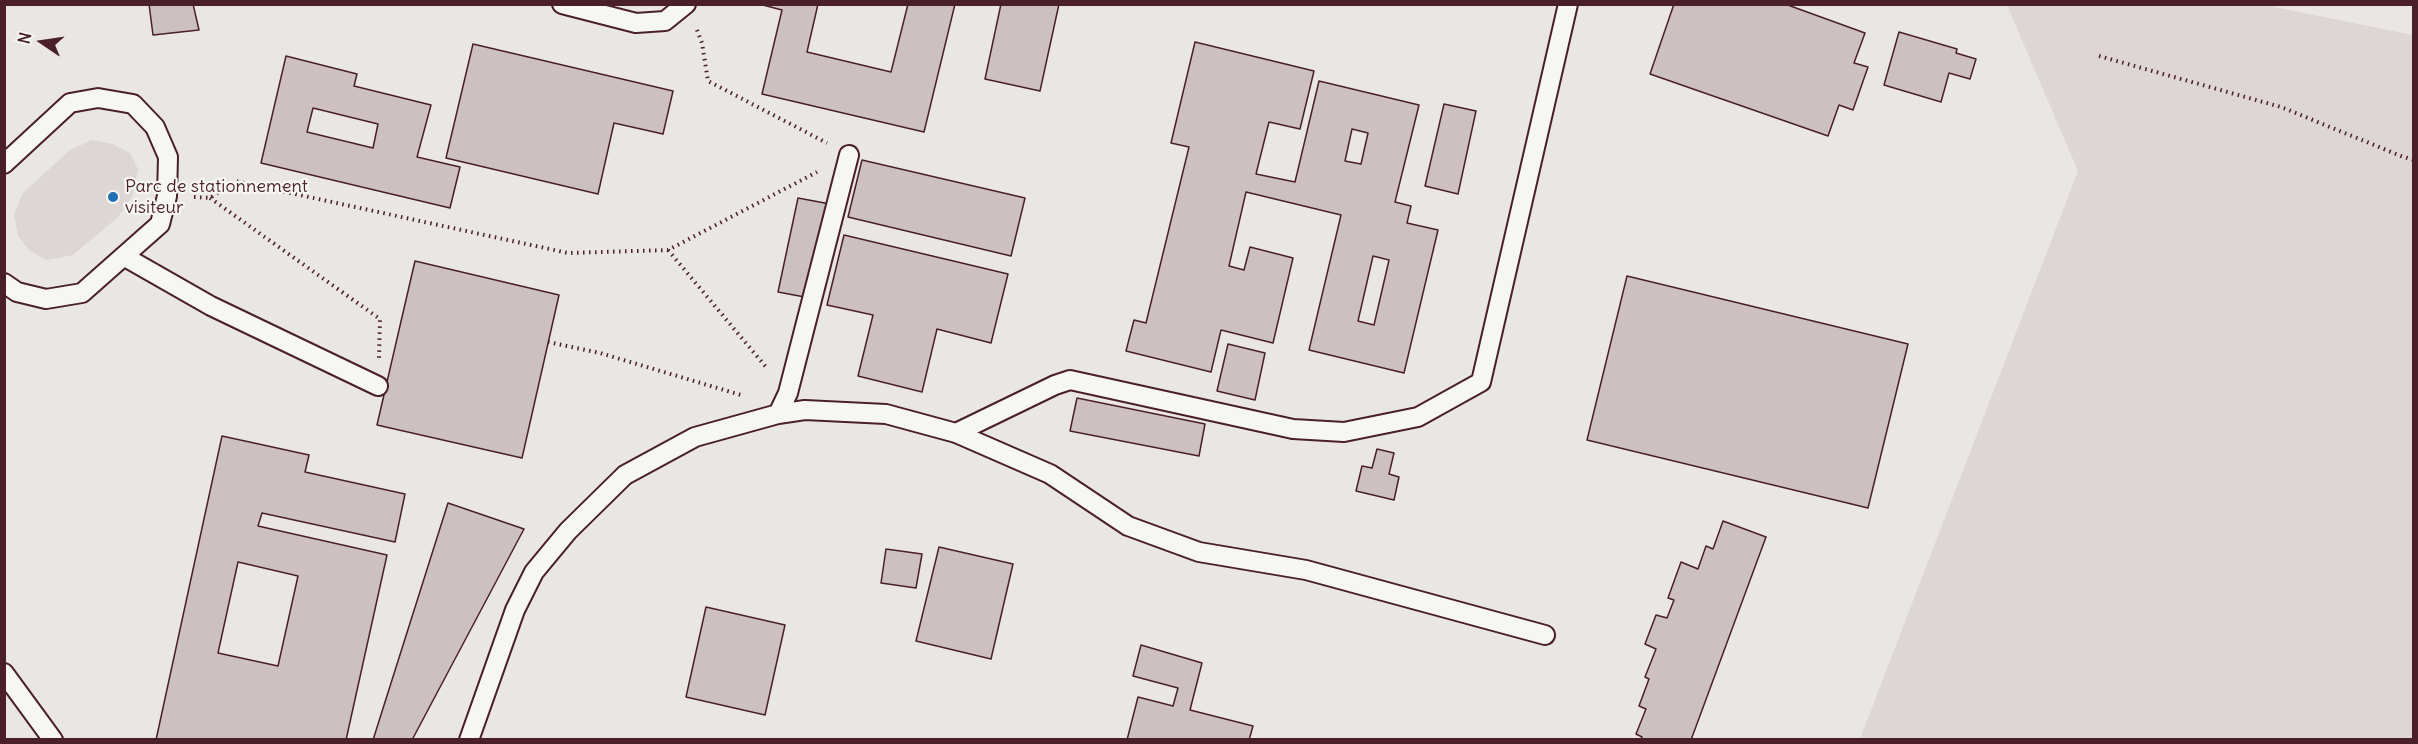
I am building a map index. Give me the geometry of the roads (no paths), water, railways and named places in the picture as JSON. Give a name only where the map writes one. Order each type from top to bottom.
[{"type":"lane","points":[[562,4],[636,23],[665,21],[686,5]]},
{"type":"lane","points":[[956,433],[1070,380],[1293,429],[1344,432],[1418,417],[1481,382],[1569,4]]},
{"type":"lane","points":[[4,283],[17,292],[46,299],[82,292],[125,257],[160,224],[167,196],[168,157],[155,127],[133,104],[98,98],[70,103],[8,152]]},
{"type":"lane","points":[[783,405],[849,155]]},
{"type":"lane","points":[[125,257],[211,306],[378,386]]},
{"type":"lane","points":[[469,740],[515,610],[534,572],[568,531],[625,475],[695,437],[783,405],[805,410],[886,414],[956,433],[1050,474],[1128,526],[1199,552],[1306,570],[1545,635]]},
{"type":"lane","points":[[4,673],[53,740]]},
{"type":"place","name":"Parc de stationnement visiteur","points":[[113,197]]}]
